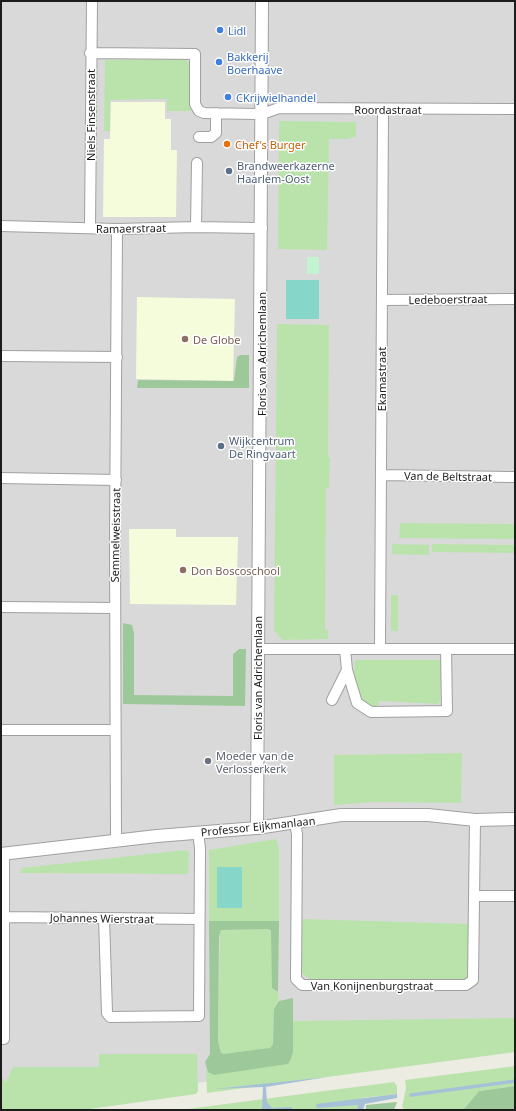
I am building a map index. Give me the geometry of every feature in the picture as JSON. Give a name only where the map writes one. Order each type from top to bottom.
[{"type":"street","name":"Niels Finsenstraat","points":[[90,228],[90,53],[92,1]]},
{"type":"street","name":"Floris van Adrichemlaan","points":[[257,828],[257,649],[262,228],[262,1]]},
{"type":"street","name":"Roordastraat","points":[[90,53],[195,54],[195,104],[199,111],[204,113],[262,114],[279,108],[515,109]]},
{"type":"street","name":"Ekamastraat","points":[[380,649],[383,109]]},
{"type":"street","points":[[199,137],[210,137],[216,133],[216,113]]},
{"type":"street","points":[[196,227],[197,163]]},
{"type":"street","name":"Ramaerstraat","points":[[1,226],[117,229],[196,227],[262,228]]},
{"type":"street","name":"Semmelweisstraat","points":[[116,841],[114,730],[117,229]]},
{"type":"street","name":"Ledeboerstraat","points":[[382,300],[515,299]]},
{"type":"street","points":[[1,356],[117,357]]},
{"type":"street","name":"Van de Beltstraat","points":[[381,475],[515,477]]},
{"type":"street","points":[[1,478],[116,480]]},
{"type":"street","points":[[1,607],[115,608]]},
{"type":"street","points":[[257,649],[515,649]]},
{"type":"street","points":[[345,649],[346,670],[357,703],[371,712],[447,711],[446,649]]},
{"type":"street","points":[[332,700],[346,670]]},
{"type":"street","points":[[1,730],[114,730]]},
{"type":"street","name":"Professor Eijkmanlaan","points":[[3,854],[198,832],[257,828],[341,815],[428,814],[475,820],[515,819]]},
{"type":"street","name":"Van Konijnenburgstraat","points":[[294,823],[297,834],[296,979],[302,985],[466,985],[473,980],[475,820]]},
{"type":"street","points":[[104,918],[107,1013],[110,1017],[199,1016],[198,919],[200,848],[198,832]]},
{"type":"street","points":[[1,1039],[4,1039],[3,941],[5,917],[3,854]]},
{"type":"street","points":[[475,896],[515,896]]},
{"type":"street","name":"Johannes Wierstraat","points":[[5,917],[198,919]]},
{"type":"shaded area","points":[[1,1],[515,1],[515,1050],[1,1103]]},
{"type":"shaded area","points":[[111,102],[165,102],[165,119],[171,119],[171,150],[177,150],[176,217],[103,217],[104,139],[110,139]]},
{"type":"shaded area","points":[[307,257],[319,257],[319,274],[307,274]]},
{"type":"shaded area","points":[[286,280],[319,280],[319,319],[286,319]]},
{"type":"shaded area","name":"De Globe","points":[[137,297],[235,299],[233,381],[136,379]]},
{"type":"shaded area","name":"Don Boscoschool","points":[[129,529],[176,529],[176,537],[238,537],[236,605],[130,604]]},
{"type":"shaded area","points":[[217,867],[242,867],[242,908],[217,908]]},
{"type":"shaded area","points":[[327,1077],[266,1087],[267,1102],[272,1108],[291,1107],[293,1110],[262,1110],[263,1087],[214,1089]]},
{"type":"shaded area","points":[[397,1094],[397,1098],[365,1104],[363,1110],[357,1110],[358,1105],[317,1108],[316,1104]]},
{"type":"green space","points":[[185,59],[191,65],[191,111],[167,111],[167,99],[110,100],[110,131],[104,131],[105,60]]},
{"type":"green space","points":[[279,121],[356,123],[356,137],[349,139],[329,139],[327,250],[278,249]]},
{"type":"green space","points":[[277,324],[329,325],[328,457],[330,457],[329,488],[326,488],[325,629],[328,630],[328,639],[282,640],[274,630]]},
{"type":"green space","points":[[240,355],[249,355],[249,388],[137,388],[138,380],[234,381],[237,357]]},
{"type":"green space","points":[[400,523],[515,524],[515,539],[399,538]]},
{"type":"green space","points":[[392,544],[429,545],[429,555],[392,554]]},
{"type":"green space","points":[[432,544],[515,545],[515,553],[432,552]]},
{"type":"green space","points":[[391,595],[398,595],[398,631],[391,631]]},
{"type":"green space","points":[[123,623],[132,625],[134,633],[134,695],[233,696],[233,654],[239,649],[246,649],[245,706],[123,704]]},
{"type":"green space","points":[[355,660],[441,660],[440,701],[438,704],[380,701],[376,710],[360,699],[354,673]]},
{"type":"green space","points":[[462,753],[461,803],[375,802],[334,805],[334,755]]},
{"type":"green space","points":[[276,839],[279,848],[279,921],[209,921],[209,850]]},
{"type":"green space","points":[[185,850],[189,852],[188,874],[19,873],[22,868]]},
{"type":"green space","points":[[302,919],[470,924],[470,972],[462,981],[311,980],[302,973]]},
{"type":"green space","points":[[209,921],[279,921],[278,992],[272,988],[271,931],[268,929],[221,930],[219,937],[218,1041],[221,1053],[224,1054],[270,1048],[273,1044],[274,1009],[279,1001],[293,998],[293,1052],[288,1064],[214,1075],[208,1072],[205,1062],[210,1054]]},
{"type":"green space","points":[[269,929],[272,935],[272,988],[278,992],[279,1001],[274,1009],[273,1044],[270,1049],[224,1054],[221,1053],[218,1041],[220,932],[221,930]]},
{"type":"green space","points":[[515,1018],[515,1052],[207,1093],[206,1067],[208,1072],[293,1052],[293,1021]]},
{"type":"green space","points":[[99,1054],[197,1054],[198,1091],[196,1094],[83,1110],[1,1110],[1,1076],[6,1083],[13,1067],[99,1067]]},
{"type":"green space","points":[[515,1066],[515,1086],[479,1091],[463,1110],[405,1110],[402,1107],[406,1088],[405,1080]]},
{"type":"green space","points":[[394,1082],[397,1086],[397,1094],[361,1098],[357,1110],[180,1110]]},
{"type":"green space","points":[[515,1086],[515,1110],[463,1110],[479,1091]]},
{"type":"green space","points":[[397,1102],[394,1110],[366,1110],[366,1105]]},
{"type":"waterway","points":[[411,1095],[515,1081]]},
{"type":"place","name":"Lidl","points":[[220,30]]},
{"type":"place","name":"Bakkerij Boerhaave","points":[[219,62]]},
{"type":"place","name":"CKrijwielhandel","points":[[228,97]]},
{"type":"place","name":"Chef's Burger","points":[[227,144]]},
{"type":"place","name":"Brandweerkazerne Haarlem-Oost","points":[[229,171]]},
{"type":"place","name":"De Globe","points":[[185,339]]},
{"type":"place","name":"Wijkcentrum De Ringvaart","points":[[221,446]]},
{"type":"place","name":"Don Boscoschool","points":[[183,570]]},
{"type":"place","name":"Moeder van de Verlosserkerk","points":[[208,761]]}]
